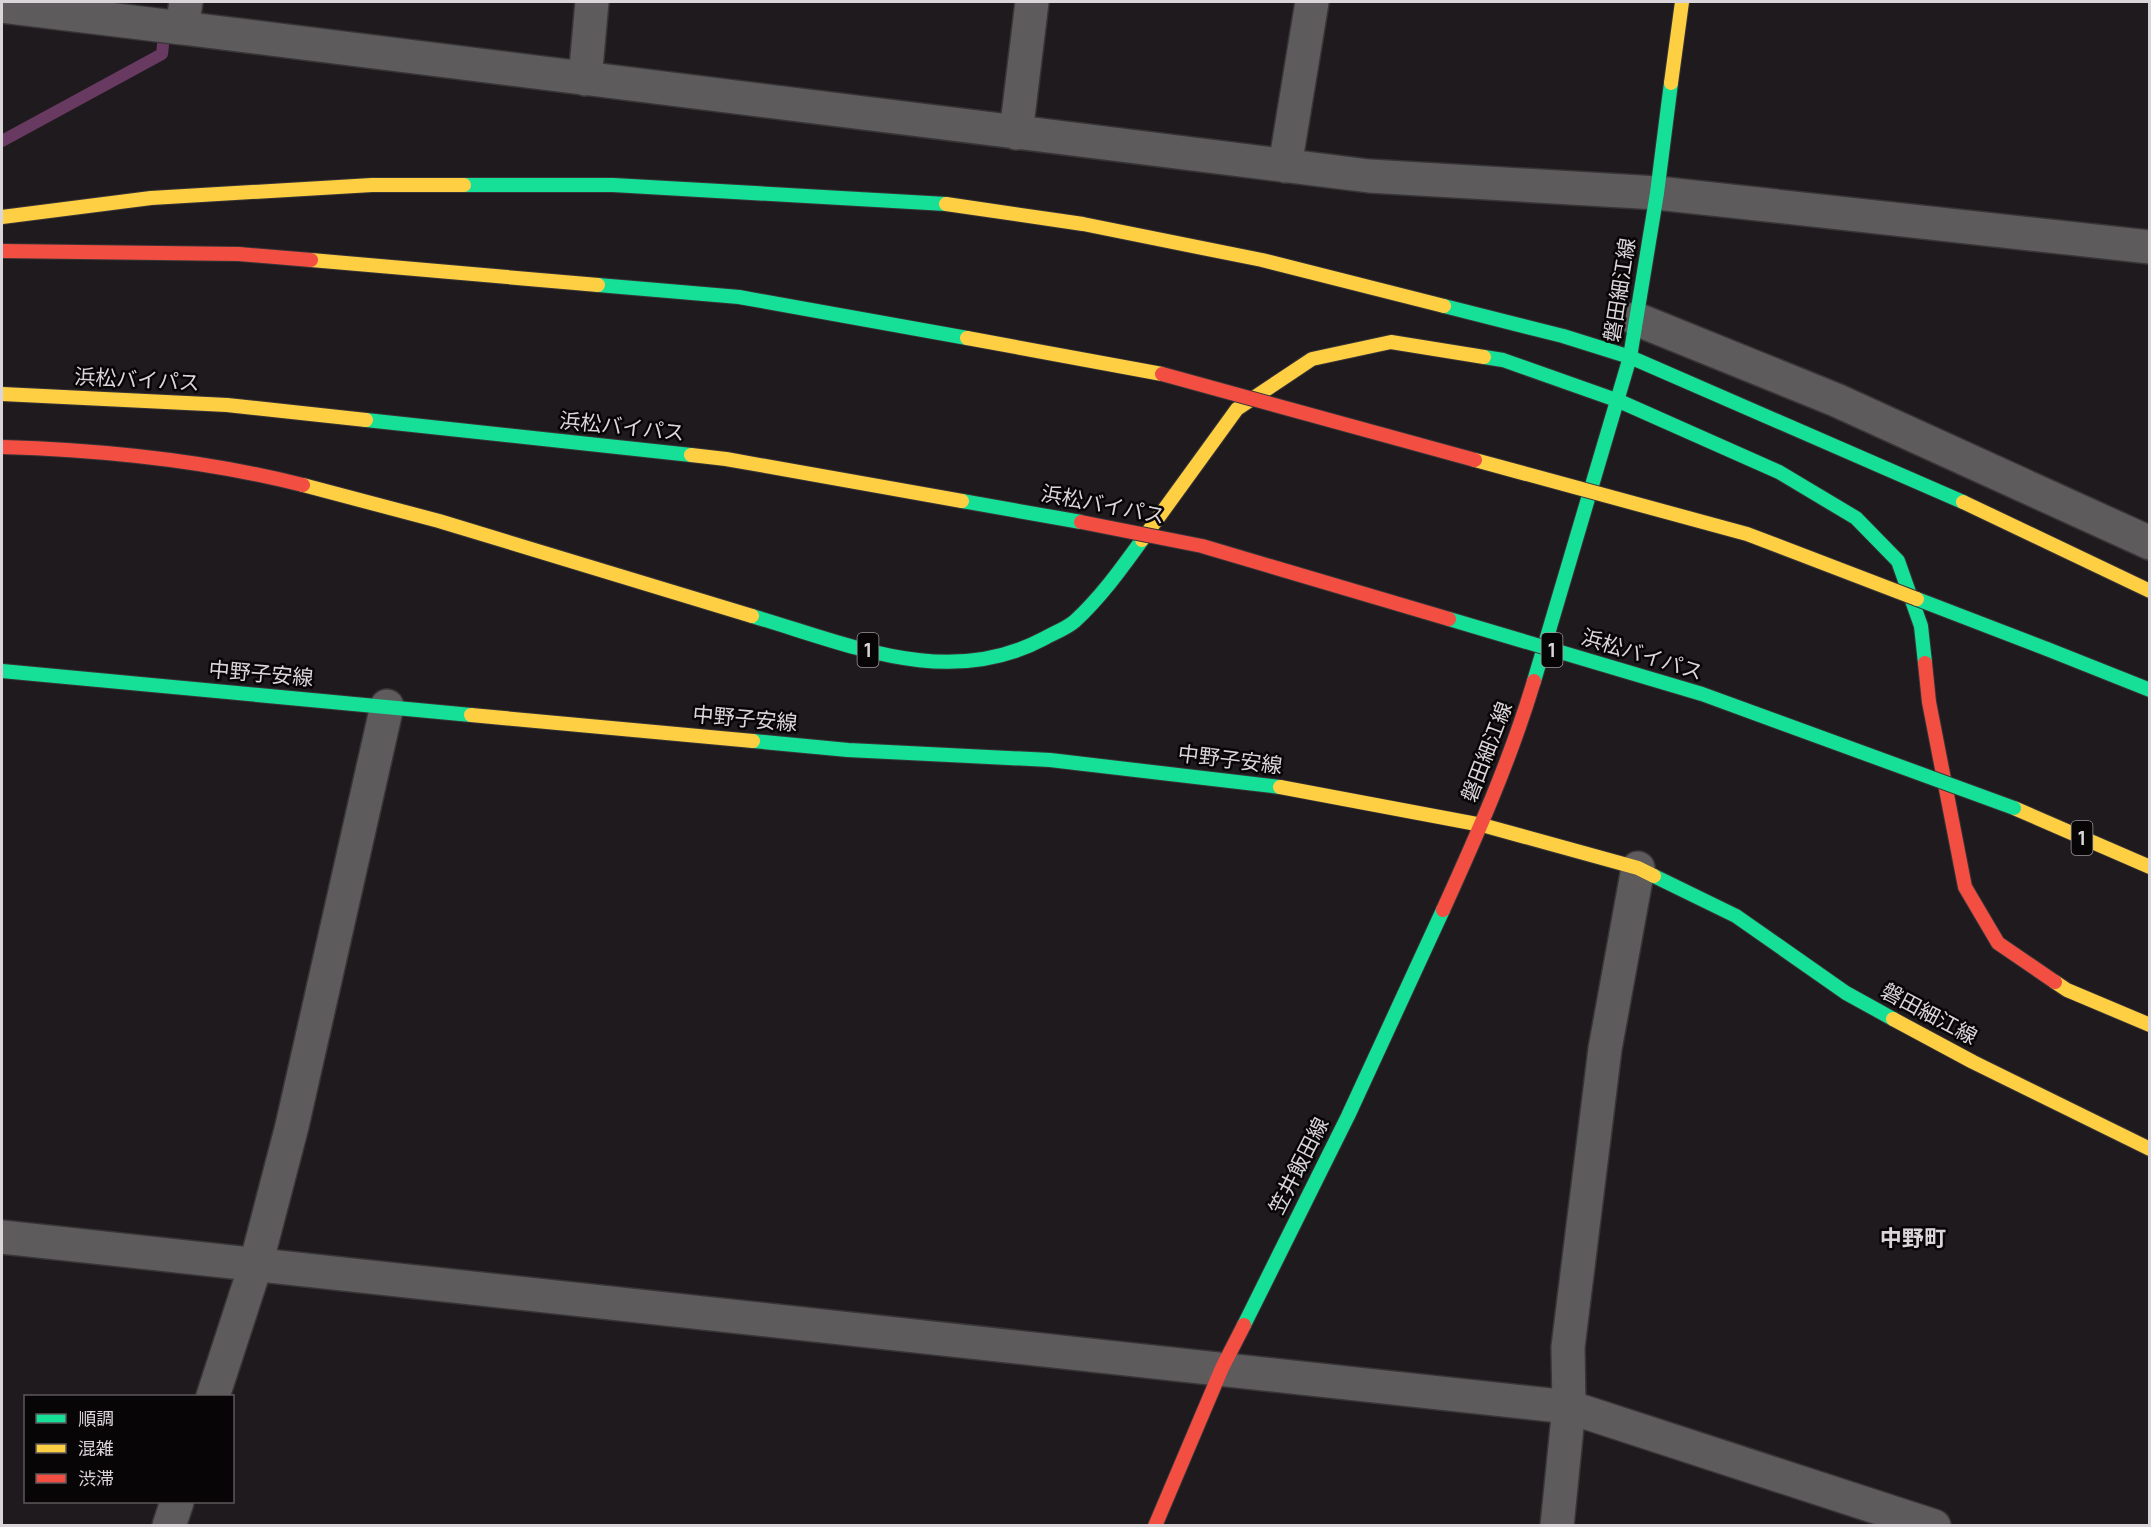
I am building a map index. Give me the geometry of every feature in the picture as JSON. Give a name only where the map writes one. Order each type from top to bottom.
[{"type":"main road","name":"磐田細江線","points":[[1682,2],[1657,193],[1630,357],[1619,401],[1517,738],[1482,825],[1638,868],[1736,916],[1846,993],[1973,1062],[2150,1149]]},
{"type":"main road","points":[[2,217],[151,198],[372,185],[614,185],[759,195],[933,202],[1083,224],[1262,260],[1554,334],[1630,357],[1943,492],[2150,591]]},
{"type":"main road","points":[[2,251],[239,254],[739,297],[1162,374],[1748,534],[2150,690]]},
{"type":"main road","name":"1","points":[[2,447],[133,455],[249,473],[442,521],[889,657],[952,664],[1022,650],[1073,623],[1107,588],[1237,409],[1312,359],[1391,342],[1503,360],[1619,401],[1779,472],[1856,518],[1898,561],[1921,626],[1929,702],[1965,887],[1998,943],[2067,990],[2150,1025]]},
{"type":"main road","name":"浜松バイパス","points":[[2,394],[227,405],[726,459],[1081,522],[1202,546],[1702,694],[2014,808],[2150,867]]},
{"type":"main road","name":"中野子安線","points":[[2,671],[848,750],[1061,762],[1258,783],[1482,825]]},
{"type":"main road","name":"笠井飯田線","points":[[1155,1526],[1222,1368],[1348,1116],[1482,825]]},
{"type":"street","points":[[585,79],[592,2]]},
{"type":"street","points":[[1016,133],[1032,2]]},
{"type":"street","points":[[1285,166],[1312,2]]},
{"type":"street","points":[[2,6],[184,15],[585,79],[1369,176],[1657,193],[2150,247]]},
{"type":"street","points":[[1636,319],[1836,400],[2150,543]]},
{"type":"street","points":[[213,1395],[256,1264],[292,1126],[387,706]]},
{"type":"street","points":[[1557,1526],[1569,1407],[1569,1347],[1605,1049],[1638,868]]},
{"type":"street","points":[[2,1237],[1569,1407],[1934,1526]]},
{"type":"street","points":[[169,1526],[177,1503]]},
{"type":"waterway","points":[[2,141],[162,54],[163,45]]},
{"type":"traffic: fast","points":[[1534,681],[1630,357],[1657,193],[1671,83]]},
{"type":"traffic: fast","points":[[464,185],[613,185],[946,204]]},
{"type":"traffic: fast","points":[[598,285],[739,297],[967,338]]},
{"type":"traffic: fast","points":[[1444,306],[1563,336],[1630,357],[1963,502]]},
{"type":"traffic: fast","points":[[1484,357],[1503,360],[1619,401],[1779,472],[1856,518],[1898,561],[1921,626],[1925,663]]},
{"type":"traffic: fast","points":[[366,420],[691,455]]},
{"type":"traffic: fast","points":[[962,501],[1081,522]]},
{"type":"traffic: fast","points":[[752,616],[824,639],[898,657],[934,662],[971,661],[1007,654],[1064,629],[1075,621],[1102,592],[1142,540]]},
{"type":"traffic: fast","points":[[1917,599],[2047,649]]},
{"type":"traffic: fast","points":[[1449,619],[1702,694],[2014,808]]},
{"type":"traffic: fast","points":[[2047,649],[2150,690]]},
{"type":"traffic: fast","points":[[2,671],[471,715]]},
{"type":"traffic: fast","points":[[753,741],[848,750],[1050,760],[1280,787]]},
{"type":"traffic: fast","points":[[1654,876],[1736,916],[1846,993],[1893,1019]]},
{"type":"traffic: fast","points":[[1244,1325],[1348,1116],[1443,910]]},
{"type":"traffic: slow","points":[[1671,83],[1682,2]]},
{"type":"traffic: slow","points":[[2,217],[151,198],[372,185],[464,185]]},
{"type":"traffic: slow","points":[[946,204],[1083,224],[1262,260],[1444,306]]},
{"type":"traffic: slow","points":[[311,260],[598,285]]},
{"type":"traffic: slow","points":[[967,338],[1162,374]]},
{"type":"traffic: slow","points":[[1142,540],[1237,409],[1312,359],[1391,342],[1484,357]]},
{"type":"traffic: slow","points":[[2,394],[227,405],[366,420]]},
{"type":"traffic: slow","points":[[691,455],[726,459],[962,501]]},
{"type":"traffic: slow","points":[[1475,460],[1747,534],[1917,599]]},
{"type":"traffic: slow","points":[[303,485],[439,521],[752,616]]},
{"type":"traffic: slow","points":[[1963,502],[2150,591]]},
{"type":"traffic: slow","points":[[471,715],[753,741]]},
{"type":"traffic: slow","points":[[1280,787],[1482,825],[1638,868],[1654,876]]},
{"type":"traffic: slow","points":[[2014,808],[2150,867]]},
{"type":"traffic: slow","points":[[2055,982],[2067,990],[2150,1025]]},
{"type":"traffic: slow","points":[[1893,1019],[1973,1062],[2150,1149]]},
{"type":"traffic: jam","points":[[2,251],[239,254],[311,260]]},
{"type":"traffic: jam","points":[[1162,374],[1475,460]]},
{"type":"traffic: jam","points":[[2,447],[153,458],[228,469],[303,485]]},
{"type":"traffic: jam","points":[[1081,522],[1202,546],[1449,619]]},
{"type":"traffic: jam","points":[[1925,663],[1929,702],[1965,887],[1998,943],[2055,982]]},
{"type":"traffic: jam","points":[[1443,910],[1504,769],[1534,681]]},
{"type":"traffic: jam","points":[[1155,1526],[1222,1368],[1244,1325]]},
{"type":"district","name":"中野町","points":[[1913,1238]]}]
